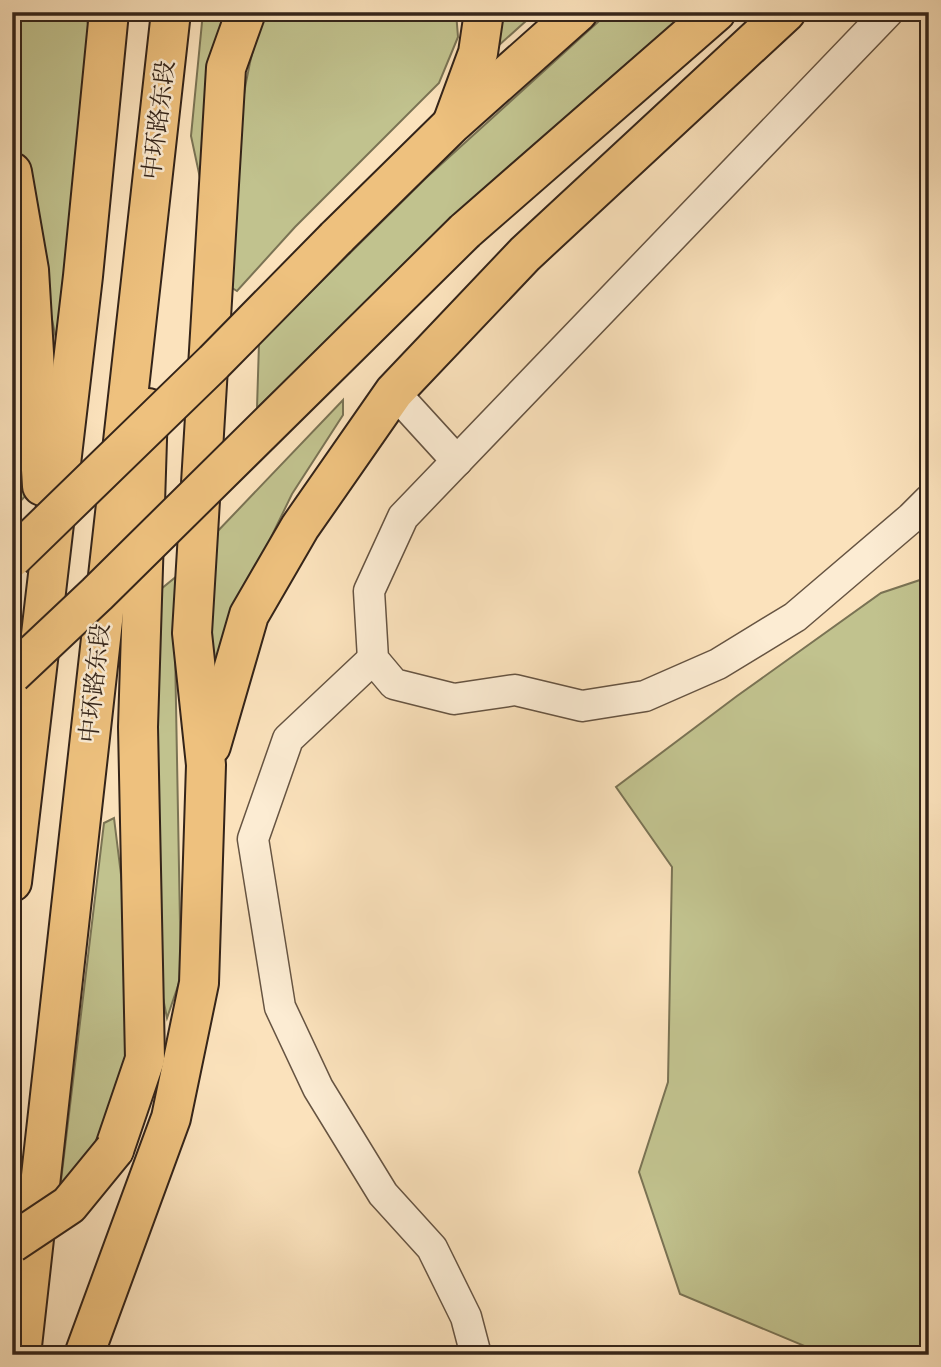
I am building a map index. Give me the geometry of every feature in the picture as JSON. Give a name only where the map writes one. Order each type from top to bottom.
[{"type":"highway","points":[[12,882],[83,276],[109,12]]},
{"type":"highway","name":"中环路东段","points":[[21,1355],[171,12]]},
{"type":"highway","points":[[84,1355],[171,1118],[199,984],[206,765],[192,633],[226,68],[246,12]]},
{"type":"highway","points":[[452,124],[478,53],[484,12]]},
{"type":"highway","points":[[12,558],[214,362],[452,124],[578,12]]},
{"type":"highway","points":[[12,674],[97,594],[465,231],[716,12]]},
{"type":"highway","points":[[206,765],[249,615],[300,527],[394,392],[525,254],[786,12]]},
{"type":"highway","points":[[12,1243],[69,1205],[114,1150],[145,1059],[138,727],[157,125]]},
{"type":"highway","points":[[12,172],[29,270],[37,427],[49,570]]},
{"type":"street","points":[[888,12],[404,517],[369,591],[380,667],[394,684],[454,699],[516,690],[582,706],[645,696],[718,664],[794,617],[911,518],[929,499]]},
{"type":"street","points":[[394,392],[457,461]]},
{"type":"street","points":[[380,667],[288,739],[253,839],[281,1006],[318,1088],[383,1194],[432,1248],[466,1317],[476,1355]]},
{"type":"street","points":[[380,667],[304,747],[269,831],[291,990],[339,1090],[393,1174],[443,1233],[478,1293],[495,1355]]},
{"type":"green space","points":[[12,12],[85,12],[93,44],[56,339],[32,221],[12,98]]},
{"type":"green space","points":[[203,12],[231,12],[224,28],[200,178],[191,136]]},
{"type":"green space","points":[[264,12],[456,12],[458,37],[439,83],[295,227],[237,291],[229,286],[237,148],[247,79]]},
{"type":"green space","points":[[504,12],[536,12],[498,46]]},
{"type":"green space","points":[[609,12],[688,12],[577,107],[468,206],[257,408],[259,343],[426,178]]},
{"type":"green space","points":[[12,263],[32,489],[12,510]]},
{"type":"green space","points":[[343,400],[343,415],[292,494],[246,589],[210,684],[214,535]]},
{"type":"green space","points":[[177,576],[175,650],[181,977],[167,1018],[160,983],[150,598]]},
{"type":"green space","points":[[929,577],[929,1355],[826,1355],[680,1294],[639,1172],[668,1082],[672,867],[616,787],[881,593]]},
{"type":"green space","points":[[114,818],[123,891],[131,1065],[114,1126],[60,1189],[104,823]]}]
